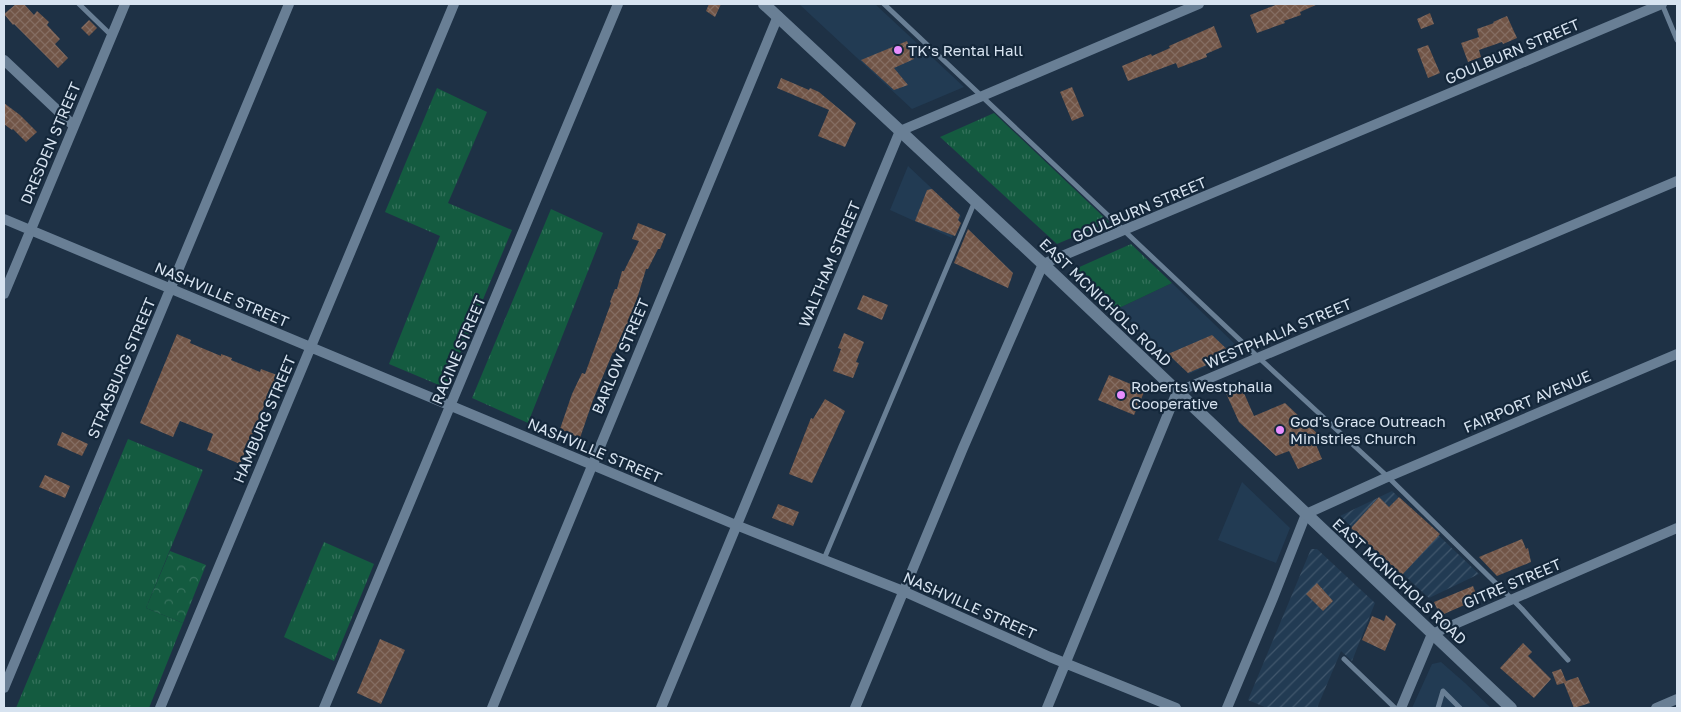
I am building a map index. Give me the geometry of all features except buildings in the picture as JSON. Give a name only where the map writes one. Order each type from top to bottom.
[{"type":"street","name":"DRESDEN STREET","points":[[4,294],[125,4]]},
{"type":"street","name":"STRASBURG STREET","points":[[4,688],[289,4]]},
{"type":"street","name":"HAMBURG STREET","points":[[160,708],[454,4]]},
{"type":"street","name":"RACINE STREET","points":[[324,708],[618,4]]},
{"type":"street","name":"EAST MCNICHOLS ROAD","points":[[764,4],[1043,264],[1511,708]]},
{"type":"street","points":[[900,131],[1199,4]]},
{"type":"street","name":"GOULBURN STREET","points":[[1043,264],[1662,4]]},
{"type":"street","name":"BARLOW STREET","points":[[492,708],[778,16]]},
{"type":"street","points":[[4,60],[74,126]]},
{"type":"street","name":"WALTHAM STREET","points":[[661,708],[900,131]]},
{"type":"street","name":"WESTPHALIA STREET","points":[[1177,392],[1677,181]]},
{"type":"street","name":"NASHVILLE STREET","points":[[4,219],[736,525],[904,591],[1065,663],[1176,708]]},
{"type":"street","points":[[855,708],[963,448],[1043,264]]},
{"type":"street","name":"FAIRPORT AVENUE","points":[[1306,514],[1388,476],[1677,354]]},
{"type":"street","points":[[1047,708],[1177,392]]},
{"type":"street","points":[[1227,708],[1306,514]]},
{"type":"street","name":"GITRE STREET","points":[[1432,634],[1677,528]]},
{"type":"street","points":[[1401,708],[1432,634]]},
{"type":"street","points":[[1656,708],[1677,699]]},
{"type":"lane","points":[[79,4],[112,35]]},
{"type":"lane","points":[[884,4],[1258,357],[1388,476],[1512,598],[1568,660]]},
{"type":"lane","points":[[1662,4],[1677,40]]},
{"type":"lane","points":[[824,560],[975,200]]},
{"type":"lane","points":[[1344,659],[1395,708]]},
{"type":"lane","points":[[1438,708],[1443,691],[1460,708]]},
{"type":"shaded area","points":[[799,4],[875,4],[964,87],[912,109]]},
{"type":"shaded area","points":[[908,166],[961,216],[952,238],[890,210]]},
{"type":"shaded area","points":[[1172,283],[1242,351],[1189,374],[1117,309]]},
{"type":"shaded area","points":[[1242,482],[1290,528],[1276,563],[1218,540]]},
{"type":"shaded area","points":[[1392,491],[1479,574],[1429,598],[1340,516]]},
{"type":"shaded area","points":[[1311,549],[1317,549],[1375,603],[1352,661],[1341,651],[1317,708],[1267,708],[1248,700]]},
{"type":"shaded area","points":[[1441,662],[1491,708],[1412,708],[1432,664]]},
{"type":"green space","points":[[437,88],[487,112],[448,203],[512,230],[446,388],[389,364],[440,236],[385,212]]},
{"type":"green space","points":[[994,113],[1109,222],[1057,244],[940,137]]},
{"type":"green space","points":[[551,209],[603,233],[528,423],[472,398]]},
{"type":"green space","points":[[1131,244],[1172,283],[1117,309],[1075,269]]},
{"type":"green space","points":[[128,439],[203,470],[146,608],[183,623],[149,708],[16,708]]},
{"type":"green space","points":[[324,542],[374,564],[334,661],[284,637]]},
{"type":"green space","points":[[170,551],[206,565],[183,623],[146,608]]},
{"type":"place","name":"TK's Rental Hall","points":[[898,50]]},
{"type":"place","name":"Roberts Westphalia Cooperative","points":[[1121,395]]},
{"type":"place","name":"God's Grace Outreach Ministries Church","points":[[1280,430]]}]
